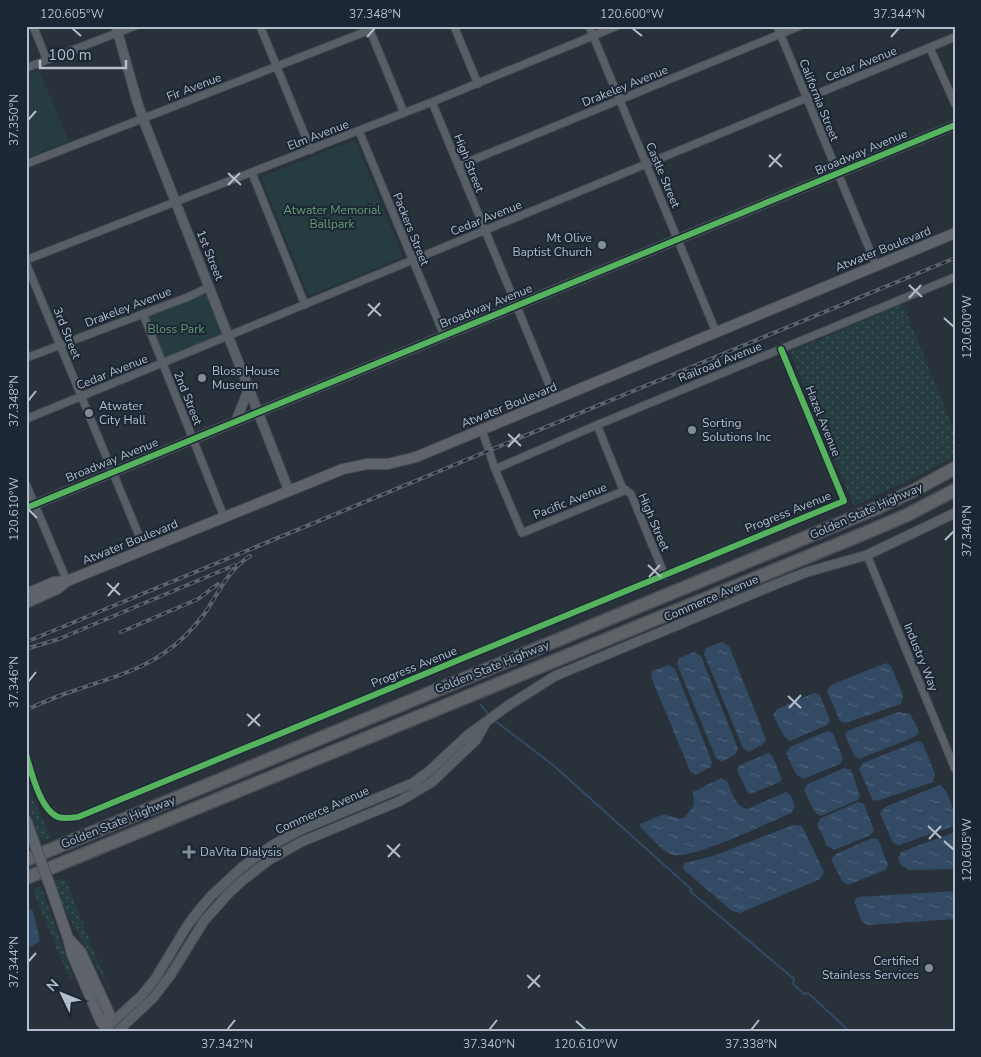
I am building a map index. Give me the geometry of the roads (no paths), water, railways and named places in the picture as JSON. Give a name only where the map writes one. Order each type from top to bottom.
[{"type":"highway","name":"Golden State Highway","points":[[26,860],[868,512],[913,491],[955,468]]},
{"type":"highway","name":"Golden State Highway","points":[[26,878],[858,536],[907,515],[955,490]]},
{"type":"highway","points":[[26,856],[43,853]]},
{"type":"main road","name":"Atwater Boulevard","points":[[26,603],[57,589],[68,581],[343,469],[368,464],[388,464],[416,457],[955,233]]},
{"type":"main road","name":"Atwater Boulevard","points":[[26,594],[54,582],[68,581]]},
{"type":"main road","points":[[26,820],[72,954],[87,993],[106,1030]]},
{"type":"street","points":[[34,26],[47,60]]},
{"type":"street","points":[[26,68],[117,29],[135,26]]},
{"type":"street","points":[[260,26],[311,150]]},
{"type":"street","points":[[454,26],[478,84]]},
{"type":"street","name":"Castle Street","points":[[589,26],[716,332]]},
{"type":"street","name":"Elm Avenue","points":[[26,261],[478,84],[617,26]]},
{"type":"street","name":"California Street","points":[[777,26],[876,265]]},
{"type":"street","name":"Drakeley Avenue","points":[[458,166],[800,26]]},
{"type":"street","points":[[369,28],[404,113]]},
{"type":"street","name":"Fir Avenue","points":[[26,164],[277,67],[369,28]]},
{"type":"street","name":"1st Street","points":[[117,29],[136,101],[289,491]]},
{"type":"street","name":"Cedar Avenue","points":[[26,420],[955,37]]},
{"type":"street","points":[[930,48],[955,104]]},
{"type":"street","name":"High Street","points":[[432,102],[555,399]]},
{"type":"street","name":"Broadway Avenue","points":[[30,506],[955,125]]},
{"type":"street","name":"Packers Street","points":[[359,131],[444,335]]},
{"type":"street","points":[[252,173],[305,304]]},
{"type":"street","name":"3rd Street","points":[[26,261],[145,550]]},
{"type":"street","name":"Railroad Avenue","points":[[495,469],[596,425],[955,278]]},
{"type":"street","name":"Drakeley Avenue","points":[[26,358],[188,297],[209,287]]},
{"type":"street","name":"2nd Street","points":[[142,314],[224,517]]},
{"type":"street","name":"Hazel Avenue","points":[[781,349],[844,501]]},
{"type":"street","points":[[236,421],[249,388]]},
{"type":"street","name":"High Street","points":[[596,425],[622,487],[631,494],[664,576]]},
{"type":"street","points":[[482,430],[495,469]]},
{"type":"street","name":"Pacific Avenue","points":[[495,469],[522,533],[626,490]]},
{"type":"street","points":[[26,484],[30,506],[68,581]]},
{"type":"street","name":"Progress Avenue","points":[[26,754],[32,776],[45,805],[51,812],[64,818],[78,817],[844,501]]},
{"type":"street","name":"Commerce Avenue","points":[[106,1030],[141,996],[158,975],[187,926],[211,896],[240,868],[271,846],[298,831],[413,783],[428,772],[468,735],[499,712],[555,676],[807,572],[867,554],[955,513]]},
{"type":"street","name":"Industry Way","points":[[867,554],[955,769]]},
{"type":"street","name":"Commerce Avenue","points":[[118,1031],[153,998],[170,976],[204,921],[242,881],[270,860],[301,842],[400,801],[432,782],[476,740],[485,724]]},
{"type":"water","points":[[722,642],[729,646],[766,739],[763,744],[749,752],[743,748],[704,654],[706,648]]},
{"type":"water","points":[[694,652],[701,656],[738,749],[736,754],[722,762],[716,758],[677,664],[679,658]]},
{"type":"water","points":[[886,663],[891,666],[903,695],[901,704],[845,723],[840,721],[827,691],[831,685]]},
{"type":"water","points":[[668,665],[675,669],[712,762],[710,767],[696,775],[690,771],[651,677],[652,671]]},
{"type":"water","points":[[814,693],[820,695],[830,720],[827,725],[790,741],[784,736],[773,715],[777,709]]},
{"type":"water","points":[[898,712],[910,714],[919,733],[912,738],[859,759],[854,755],[845,735],[847,731]]},
{"type":"water","points":[[827,731],[833,733],[843,759],[840,764],[803,779],[796,774],[786,753],[790,747]]},
{"type":"water","points":[[918,741],[923,744],[935,774],[933,782],[877,801],[872,799],[859,769],[863,763]]},
{"type":"water","points":[[769,753],[773,757],[782,779],[780,782],[750,794],[737,770],[740,765]]},
{"type":"water","points":[[844,768],[851,770],[860,795],[858,800],[820,816],[814,811],[804,790],[808,784]]},
{"type":"water","points":[[721,778],[727,781],[739,805],[747,809],[786,792],[791,796],[795,806],[791,813],[749,832],[694,853],[680,855],[666,852],[641,828],[640,824],[664,814],[680,819],[685,817],[694,805],[693,792]]},
{"type":"water","points":[[940,785],[947,793],[951,804],[954,826],[899,845],[893,843],[880,813],[885,807]]},
{"type":"water","points":[[858,802],[864,804],[874,830],[871,835],[834,850],[827,846],[817,824],[821,818]]},
{"type":"water","points":[[793,825],[802,826],[824,872],[820,879],[740,913],[732,911],[683,869],[684,863],[713,856]]},
{"type":"water","points":[[955,832],[955,869],[909,870],[901,865],[898,858],[901,852]]},
{"type":"water","points":[[872,838],[878,839],[888,865],[885,870],[848,885],[842,881],[831,859],[836,854]]},
{"type":"water","points":[[955,891],[955,919],[868,925],[862,922],[854,901],[858,897]]},
{"type":"water","points":[[26,907],[33,911],[40,941],[26,950]]},
{"type":"waterway","points":[[481,705],[489,715]]},
{"type":"waterway","points":[[494,720],[553,765],[691,889],[691,892],[794,979],[793,984],[804,994],[808,993],[849,1031]]},
{"type":"railway","points":[[26,642],[955,258]]},
{"type":"railway","points":[[26,710],[61,695],[118,676],[159,656],[193,628],[230,575],[250,556]]},
{"type":"railway","points":[[26,649],[59,639],[235,565]]},
{"type":"railway","points":[[121,632],[198,599],[218,584]]},
{"type":"place","name":"Mt Olive Baptist Church","points":[[602,245]]},
{"type":"place","name":"Bloss House Museum","points":[[202,378]]},
{"type":"place","name":"Atwater City Hall","points":[[89,413]]},
{"type":"place","name":"Sorting Solutions Inc","points":[[692,430]]},
{"type":"place","name":"DaVita Dialysis","points":[[189,852]]},
{"type":"place","name":"Certified Stainless Services","points":[[929,968]]},
{"type":"park label","name":"Atwater Memorial Ballpark","points":[[332,217]]},
{"type":"park label","name":"Bloss Park","points":[[176,329]]}]
